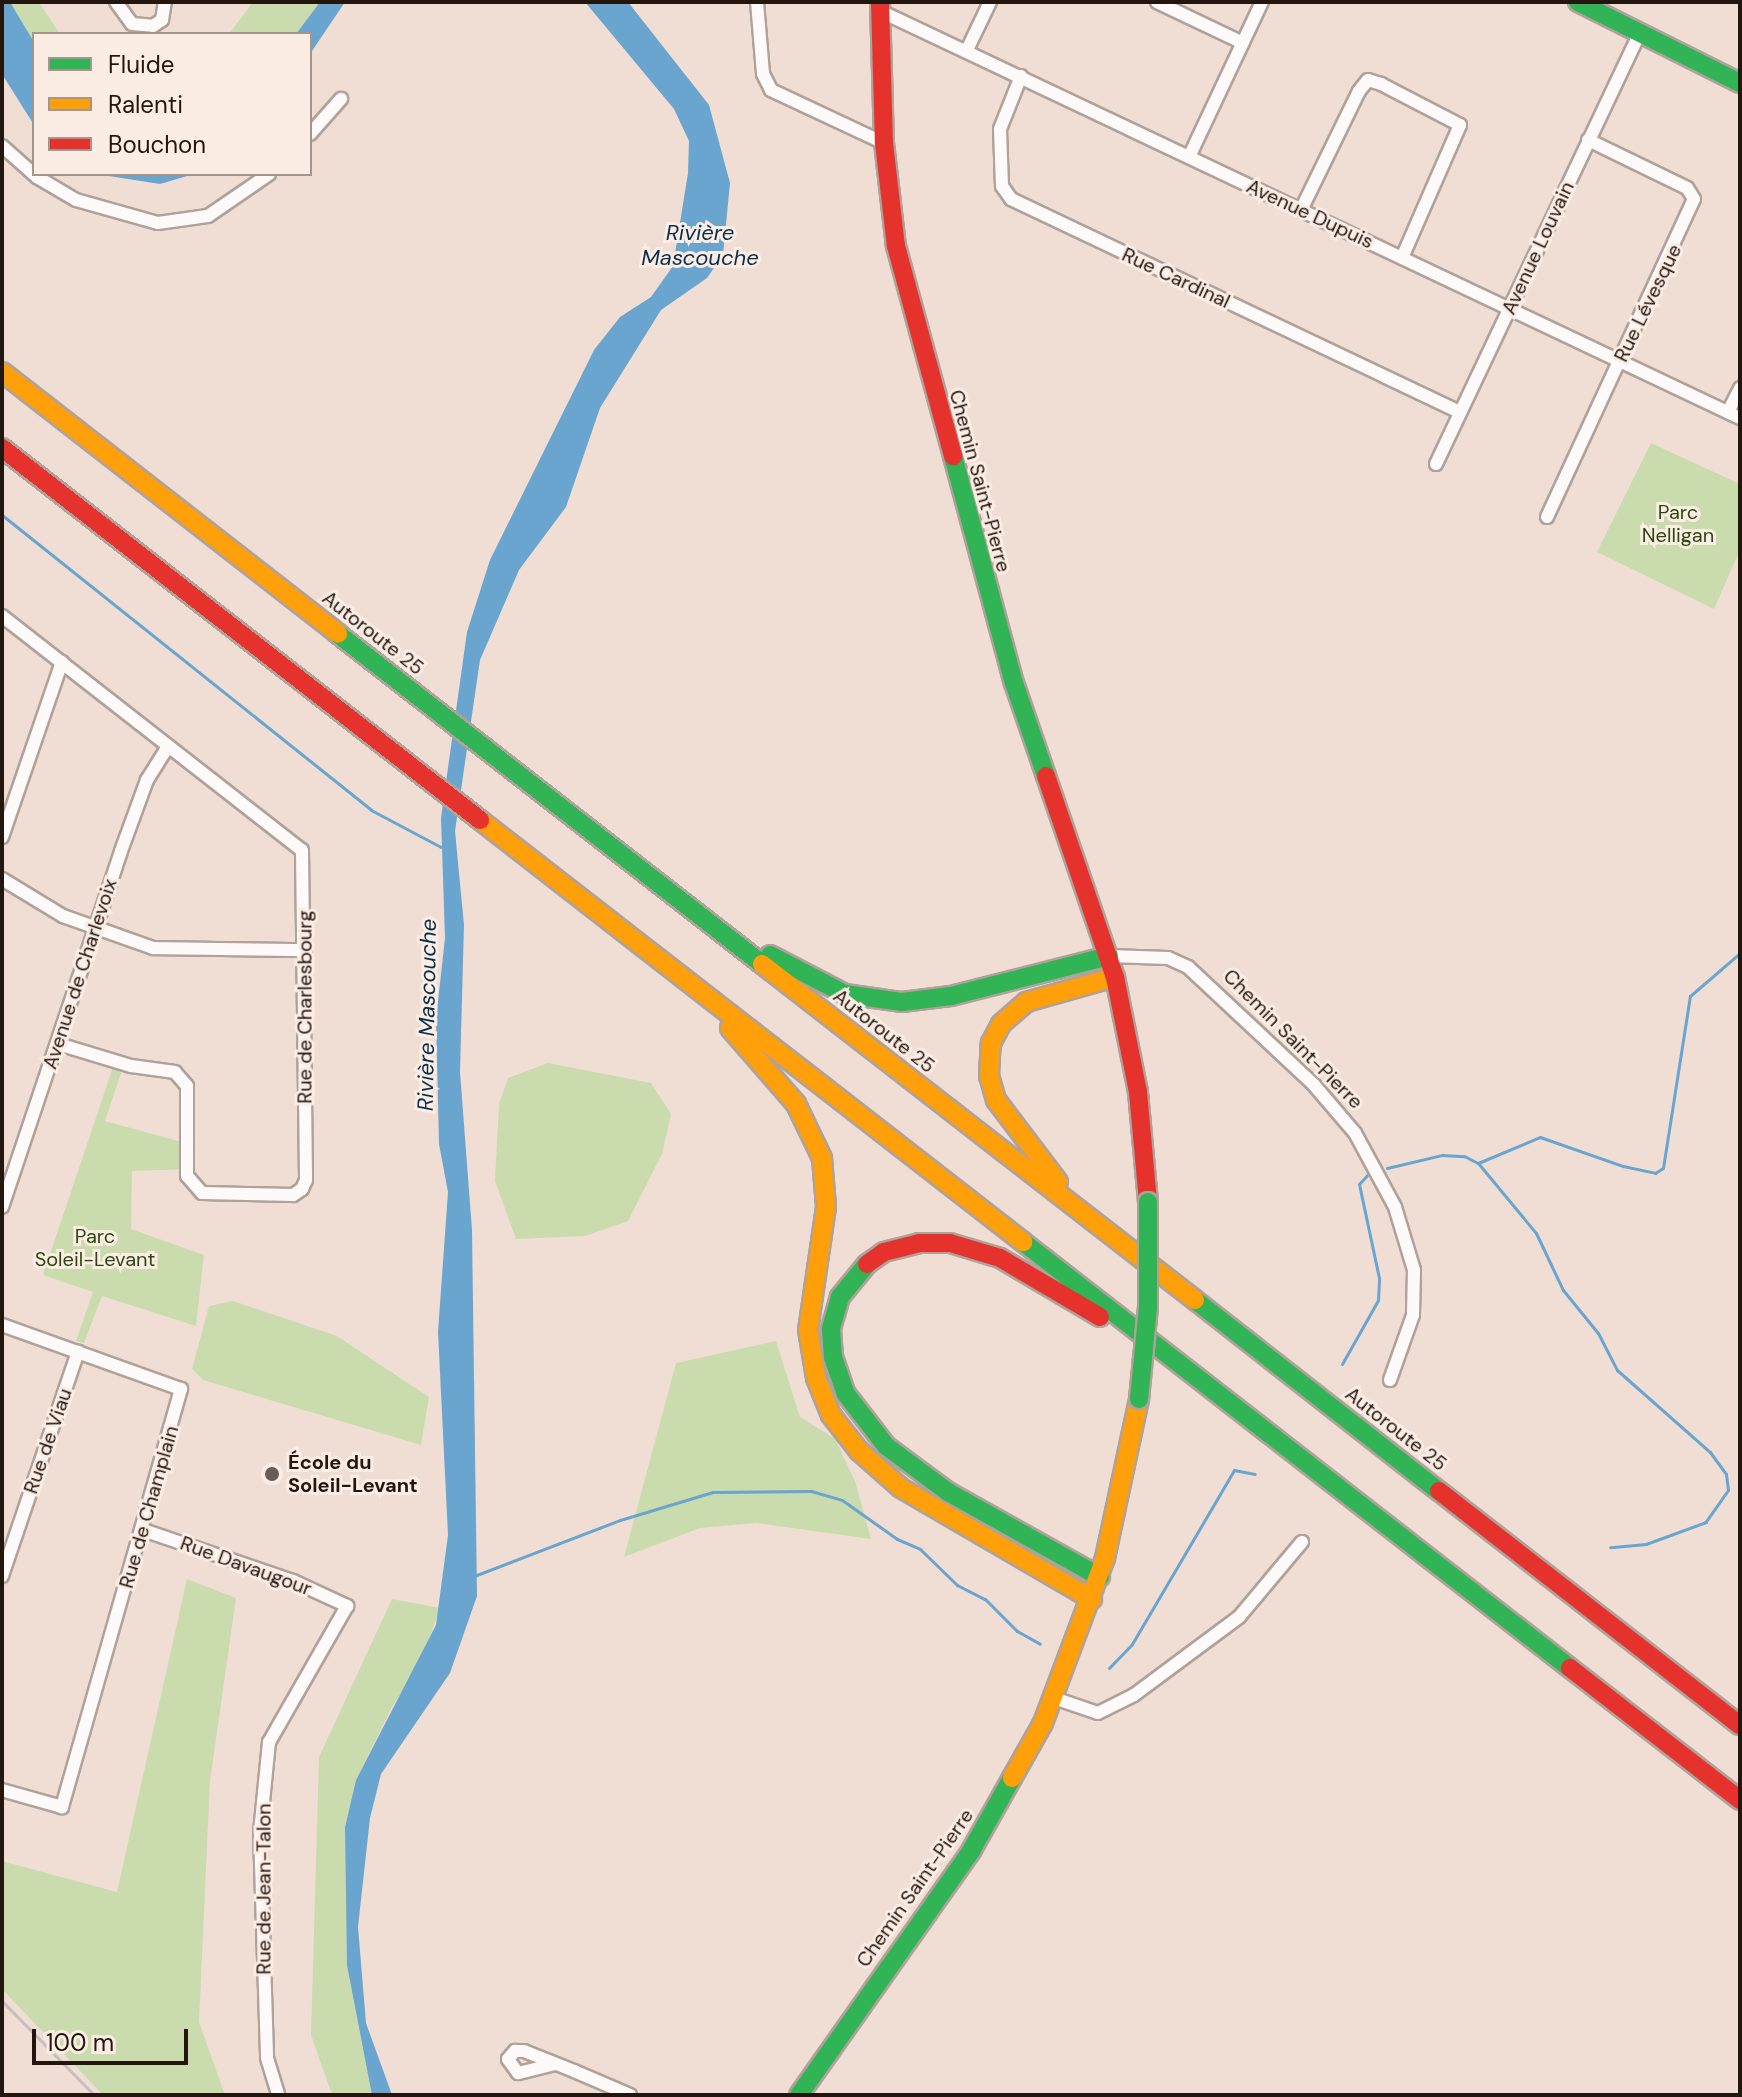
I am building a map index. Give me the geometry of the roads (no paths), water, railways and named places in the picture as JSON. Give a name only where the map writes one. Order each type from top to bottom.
[{"type":"main road","points":[[1578,2],[1739,79]]},
{"type":"main road","name":"Chemin Saint-Pierre","points":[[799,2095],[978,1840],[1054,1698],[1100,1577],[1139,1399],[1148,1307],[1148,1202],[1141,1111],[1115,977],[992,606],[899,257],[884,143],[880,6]]},
{"type":"main road","name":"Autoroute 25","points":[[2,372],[1740,1725]]},
{"type":"main road","points":[[2,448],[1740,1800]]},
{"type":"main road","points":[[694,911],[816,981],[877,1000],[939,999],[1109,956]]},
{"type":"main road","points":[[682,977],[780,1082],[818,1146],[826,1207],[808,1341],[831,1415],[859,1451],[901,1488],[1092,1599]]},
{"type":"main road","points":[[1087,1217],[1001,1109],[990,1084],[989,1052],[996,1031],[1026,1002],[1115,977]]},
{"type":"main road","points":[[1100,1577],[934,1484],[877,1438],[850,1403],[835,1366],[831,1329],[837,1304],[858,1270],[878,1255],[909,1244],[950,1243],[1022,1269],[1181,1365]]},
{"type":"street","points":[[116,2],[132,24],[153,26],[162,20],[165,2]]},
{"type":"street","points":[[757,2],[763,74],[771,90],[884,143]]},
{"type":"street","points":[[967,50],[990,2]]},
{"type":"street","points":[[1157,2],[1243,43]]},
{"type":"street","points":[[1189,157],[1262,2]]},
{"type":"street","name":"Avenue Dupuis","points":[[880,6],[1189,157],[1734,415]]},
{"type":"street","name":"Avenue Louvain","points":[[1436,464],[1640,32]]},
{"type":"street","name":"Rue Cardinal","points":[[1021,76],[1000,129],[1002,186],[1011,199],[1459,412]]},
{"type":"street","points":[[1301,210],[1359,91],[1368,80],[1381,84],[1460,125],[1402,258]]},
{"type":"street","points":[[312,132],[341,99]]},
{"type":"street","name":"Rue Lévesque","points":[[1547,517],[1694,199],[1687,188],[1588,140]]},
{"type":"street","points":[[2,146],[32,173]]},
{"type":"street","points":[[36,176],[76,200],[158,223],[208,216],[266,176]]},
{"type":"street","points":[[1734,415],[1740,388]]},
{"type":"street","name":"Rue de Charlesbourg","points":[[2,616],[302,850],[306,1180],[293,1195],[202,1193],[187,1176],[187,1086],[175,1072],[131,1066],[58,1044]]},
{"type":"street","points":[[2,837],[62,662]]},
{"type":"street","name":"Avenue de Charlevoix","points":[[2,1207],[147,780],[168,746]]},
{"type":"street","points":[[2,879],[63,916],[153,948],[305,950]]},
{"type":"street","name":"Chemin Saint-Pierre","points":[[1109,956],[1168,958],[1188,967],[1314,1085],[1355,1133],[1395,1207],[1414,1270],[1413,1315],[1390,1380]]},
{"type":"street","points":[[1115,977],[1132,958]]},
{"type":"street","name":"Rue de Champlain","points":[[2,1325],[181,1389],[62,1807],[2,1790]]},
{"type":"street","name":"Rue de Viau","points":[[2,1576],[78,1351]]},
{"type":"street","name":"Rue Davaugour","points":[[143,1530],[293,1581],[347,1606]]},
{"type":"street","points":[[1054,1698],[1098,1713],[1125,1701],[1239,1617],[1302,1542]]},
{"type":"street","name":"Rue de Jean-Talon","points":[[278,2095],[267,2058],[261,1843],[269,1742],[347,1606]]},
{"type":"street","points":[[555,2064],[630,2095]]},
{"type":"water","points":[[2,2],[10,2],[32,39],[32,122],[2,74]]},
{"type":"water","points":[[320,2],[345,2],[312,51],[312,32],[298,32]]},
{"type":"water","name":"Rivière Mascouche","points":[[585,2],[628,2],[709,105],[730,183],[723,255],[707,278],[661,310],[600,408],[566,507],[519,570],[480,660],[455,831],[464,925],[460,1072],[472,1230],[477,1596],[450,1673],[381,1774],[370,1818],[358,1927],[366,2023],[392,2095],[372,2095],[347,1965],[345,1827],[356,1780],[436,1625],[448,1535],[438,1332],[448,1192],[439,1144],[436,1019],[445,938],[441,818],[467,632],[490,560],[594,350],[620,317],[651,297],[673,266],[688,173],[689,141],[674,109]]},
{"type":"water","points":[[109,176],[187,176],[160,184]]},
{"type":"waterway","points":[[2,515],[371,810],[441,847]]},
{"type":"waterway","points":[[1478,1163],[1540,1137],[1623,1166],[1655,1173],[1663,1168],[1690,996],[1740,953]]},
{"type":"waterway","points":[[1387,1168],[1442,1155],[1464,1156],[1478,1163],[1536,1233],[1563,1290],[1598,1333],[1617,1370],[1710,1452],[1726,1474],[1728,1490],[1706,1522],[1646,1544],[1610,1547]]},
{"type":"waterway","points":[[1342,1364],[1378,1300],[1379,1278],[1359,1184],[1371,1171]]},
{"type":"waterway","points":[[1109,1668],[1132,1644],[1234,1470],[1255,1474]]},
{"type":"waterway","points":[[474,1576],[620,1520],[713,1492],[811,1491],[842,1500],[897,1539],[920,1549],[957,1585],[985,1599],[1017,1631],[1040,1644]]},
{"type":"railway","points":[[2,2001],[94,2095]]},
{"type":"place","name":"École du Soleil-Levant","points":[[272,1474]]},
{"type":"park label","name":"Parc Nelligan","points":[[1678,524]]},
{"type":"park label","name":"Parc Soleil-Levant","points":[[95,1248]]}]
